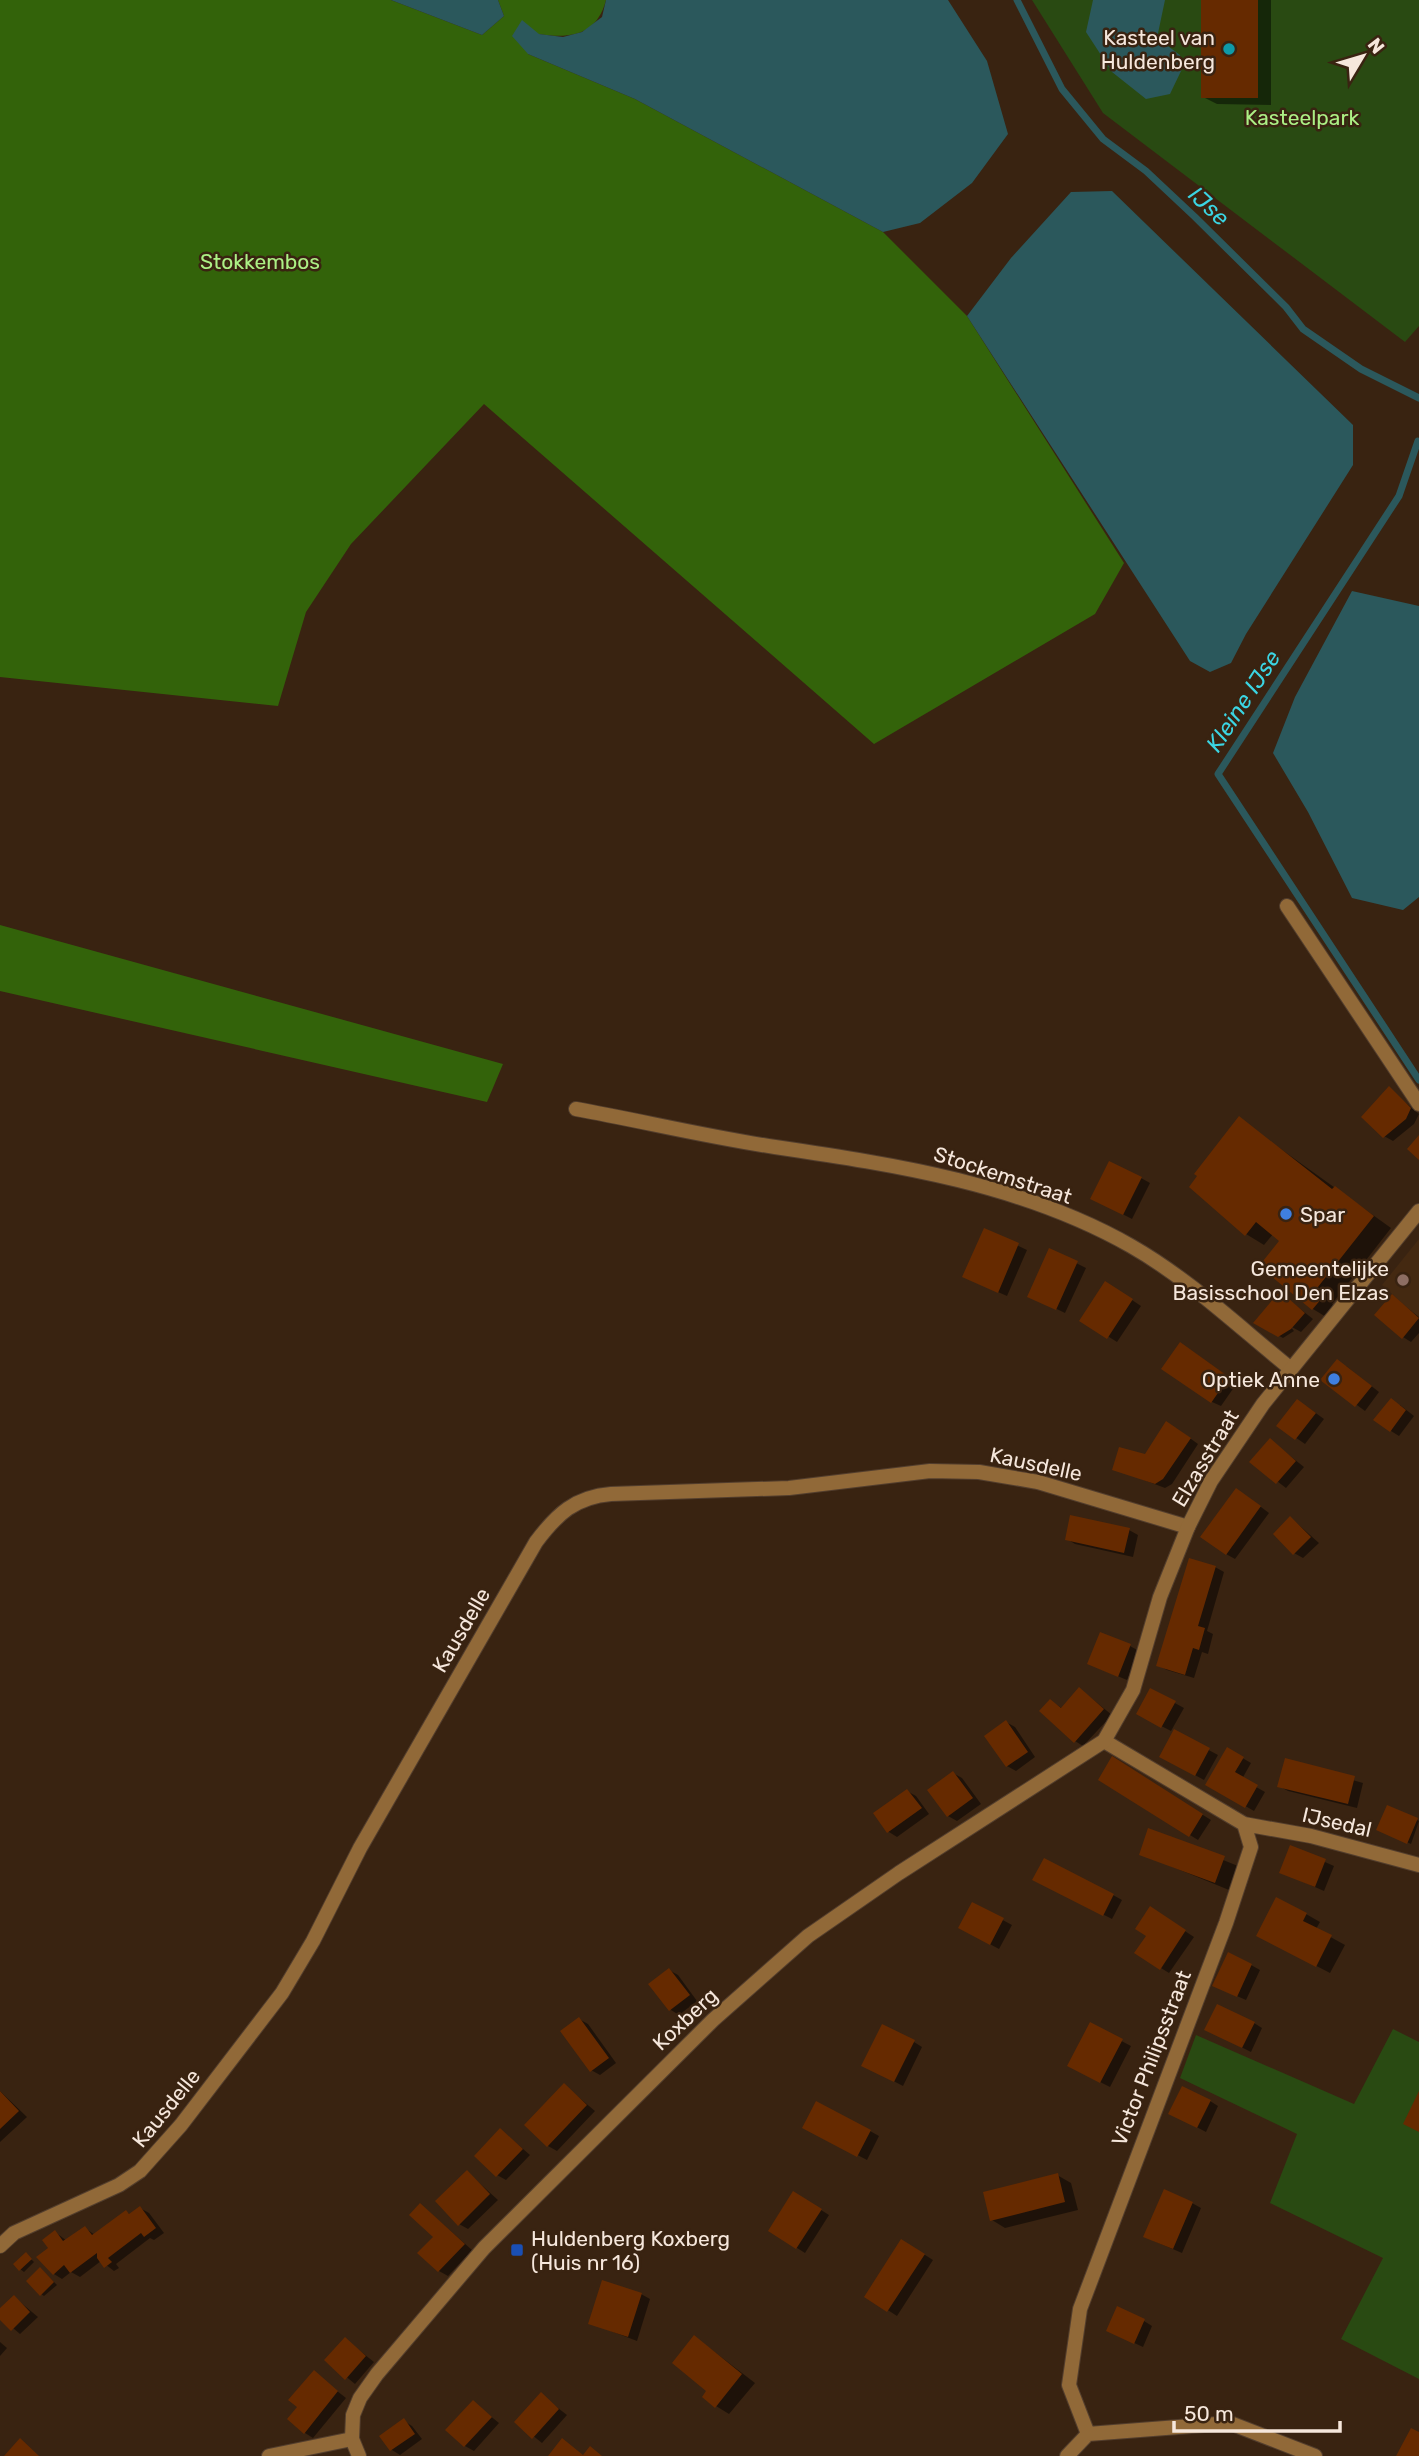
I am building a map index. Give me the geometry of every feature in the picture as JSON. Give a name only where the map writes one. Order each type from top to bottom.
[{"type":"street","points":[[1287,906],[1419,1104]]},
{"type":"street","name":"Stockemstraat","points":[[576,1109],[773,1147],[932,1172],[992,1188],[1088,1225],[1131,1246],[1177,1275],[1291,1369]]},
{"type":"street","name":"Elzasstraat","points":[[1133,1690],[1160,1597],[1188,1527],[1234,1444],[1419,1211]]},
{"type":"street","name":"Kausdelle","points":[[0,2246],[14,2233],[140,2171],[181,2125],[282,1993],[313,1941],[360,1848],[536,1542],[565,1508],[589,1496],[611,1494],[789,1488],[930,1471],[979,1472],[1038,1482],[1188,1527]]},
{"type":"street","name":"Koxberg","points":[[352,2439],[353,2415],[360,2398],[447,2290],[556,2174],[713,2020],[808,1936],[899,1873],[1104,1741],[1133,1690]]},
{"type":"street","points":[[1104,1741],[1244,1824]]},
{"type":"street","name":"IJsedal","points":[[1244,1824],[1311,1836],[1419,1865]]},
{"type":"street","name":"Victor Philipsstraat","points":[[1087,2434],[1069,2385],[1080,2309],[1226,1923],[1251,1847],[1244,1824]]},
{"type":"street","points":[[1067,2456],[1087,2434],[1230,2423],[1315,2456]]},
{"type":"street","points":[[269,2456],[352,2439],[359,2456]]},
{"type":"shaded area","name":"Gemeentelijke Basisschool Den Elzas","points":[[1419,1239],[1419,1318],[1382,1285]]},
{"type":"green space","name":"Stokkembos","points":[[0,0],[391,0],[482,35],[504,16],[498,0],[606,0],[602,12],[589,27],[572,35],[539,34],[528,54],[635,99],[883,232],[967,316],[1124,563],[1095,614],[874,744],[484,404],[351,544],[306,612],[278,706],[0,677]]},
{"type":"green space","name":"Kasteelpark","points":[[1032,0],[1419,0],[1419,326],[1405,342],[1103,113]]},
{"type":"green space","points":[[0,925],[503,1064],[487,1102],[0,991]]},
{"type":"green space","points":[[1393,2029],[1419,2042],[1419,2379],[1341,2339],[1383,2258],[1270,2203],[1297,2134],[1180,2078],[1196,2035],[1354,2104]]},
{"type":"water","points":[[391,0],[498,0],[504,16],[482,35]]},
{"type":"water","points":[[606,0],[948,0],[987,61],[1008,134],[972,183],[920,223],[883,232],[635,99],[528,54],[512,36],[522,20],[539,34],[563,37],[582,32],[602,17]]},
{"type":"water","points":[[1093,0],[1165,0],[1157,38],[1180,55],[1182,69],[1170,94],[1146,99],[1112,72],[1086,32]]},
{"type":"water","points":[[1112,191],[1353,425],[1353,465],[1246,634],[1231,663],[1210,672],[1190,661],[967,316],[1011,258],[1071,192]]},
{"type":"water","points":[[1352,591],[1419,606],[1419,897],[1403,910],[1352,898],[1308,812],[1273,753],[1295,697]]},
{"type":"building","name":"Kasteel van Huldenberg","points":[[1201,0],[1258,0],[1258,98],[1201,98]]},
{"type":"building","points":[[1389,1086],[1411,1108],[1406,1119],[1383,1138],[1361,1117]]},
{"type":"building","points":[[1239,1116],[1332,1189],[1335,1186],[1374,1216],[1314,1292],[1322,1298],[1312,1310],[1259,1266],[1279,1241],[1256,1222],[1245,1236],[1189,1187],[1197,1176],[1194,1174]]},
{"type":"building","points":[[1419,1135],[1419,1160],[1407,1149]]},
{"type":"building","points":[[1109,1161],[1142,1177],[1123,1215],[1090,1199]]},
{"type":"building","points":[[984,1228],[1019,1243],[998,1293],[962,1277]]},
{"type":"building","points":[[1049,1248],[1078,1261],[1056,1310],[1027,1297]]},
{"type":"building","points":[[1105,1281],[1133,1299],[1107,1339],[1079,1321]]},
{"type":"building","points":[[1280,1291],[1305,1313],[1291,1329],[1278,1337],[1253,1323]]},
{"type":"building","points":[[1392,1294],[1419,1318],[1402,1339],[1374,1315]]},
{"type":"building","points":[[1180,1342],[1229,1377],[1211,1403],[1161,1369]]},
{"type":"building","points":[[1337,1359],[1372,1386],[1355,1407],[1320,1380]]},
{"type":"building","points":[[1391,1398],[1406,1410],[1390,1432],[1373,1420]]},
{"type":"building","points":[[1297,1399],[1316,1413],[1295,1440],[1276,1426]]},
{"type":"building","points":[[1166,1421],[1191,1438],[1163,1479],[1155,1484],[1112,1470],[1119,1447],[1145,1454]]},
{"type":"building","points":[[1270,1438],[1296,1461],[1276,1484],[1249,1462]]},
{"type":"building","points":[[1236,1488],[1261,1506],[1226,1555],[1200,1537]]},
{"type":"building","points":[[1070,1515],[1130,1528],[1124,1553],[1065,1540]]},
{"type":"building","points":[[1290,1516],[1311,1537],[1293,1555],[1273,1534]]},
{"type":"building","points":[[1189,1558],[1216,1566],[1198,1626],[1205,1628],[1199,1650],[1193,1648],[1185,1675],[1156,1666]]},
{"type":"building","points":[[1100,1632],[1131,1644],[1118,1677],[1087,1664]]},
{"type":"building","points":[[1079,1687],[1104,1709],[1074,1743],[1039,1711],[1050,1699],[1061,1708]]},
{"type":"building","points":[[1150,1688],[1176,1701],[1161,1728],[1136,1714]]},
{"type":"building","points":[[1006,1720],[1028,1752],[1006,1767],[984,1736]]},
{"type":"building","points":[[1174,1729],[1210,1748],[1195,1776],[1159,1757]]},
{"type":"building","points":[[1227,1747],[1244,1757],[1235,1772],[1258,1785],[1245,1808],[1205,1785]]},
{"type":"building","points":[[1112,1756],[1203,1814],[1189,1837],[1098,1780]]},
{"type":"building","points":[[1285,1758],[1355,1776],[1348,1804],[1277,1787]]},
{"type":"building","points":[[953,1771],[973,1798],[947,1817],[927,1790]]},
{"type":"building","points":[[907,1789],[922,1808],[887,1833],[873,1813]]},
{"type":"building","points":[[1387,1805],[1418,1818],[1407,1844],[1376,1830]]},
{"type":"building","points":[[1148,1828],[1225,1856],[1215,1883],[1139,1855]]},
{"type":"building","points":[[1290,1845],[1326,1859],[1315,1887],[1279,1873]]},
{"type":"building","points":[[1044,1858],[1114,1894],[1103,1916],[1032,1880]]},
{"type":"building","points":[[1276,1897],[1307,1913],[1303,1921],[1332,1935],[1316,1967],[1256,1936]]},
{"type":"building","points":[[972,1902],[1004,1918],[990,1945],[958,1928]]},
{"type":"building","points":[[1150,1906],[1186,1930],[1160,1970],[1134,1953],[1146,1936],[1135,1929]]},
{"type":"building","points":[[1228,1952],[1252,1964],[1237,1997],[1212,1986]]},
{"type":"building","points":[[669,1968],[690,1995],[669,2011],[648,1984]]},
{"type":"building","points":[[1217,2004],[1255,2022],[1242,2048],[1204,2030]]},
{"type":"building","points":[[579,2017],[609,2058],[590,2072],[560,2031]]},
{"type":"building","points":[[1090,2022],[1123,2039],[1100,2083],[1067,2066]]},
{"type":"building","points":[[882,2024],[915,2040],[894,2082],[861,2066]]},
{"type":"building","points":[[564,2083],[587,2105],[547,2147],[524,2125]]},
{"type":"building","points":[[1182,2086],[1211,2100],[1197,2128],[1168,2114]]},
{"type":"building","points":[[0,2091],[19,2111],[0,2129]]},
{"type":"building","points":[[1419,2091],[1419,2132],[1403,2124]]},
{"type":"building","points":[[816,2101],[871,2130],[857,2157],[802,2128]]},
{"type":"building","points":[[500,2128],[523,2149],[496,2177],[474,2156]]},
{"type":"building","points":[[467,2170],[490,2194],[458,2226],[435,2201]]},
{"type":"building","points":[[1058,2173],[1065,2202],[990,2221],[983,2192]]},
{"type":"building","points":[[1164,2189],[1193,2202],[1173,2249],[1143,2237]]},
{"type":"building","points":[[793,2191],[822,2209],[796,2249],[768,2231]]},
{"type":"building","points":[[420,2203],[465,2244],[438,2272],[417,2253],[433,2237],[409,2215]]},
{"type":"building","points":[[140,2206],[156,2228],[144,2237],[141,2233],[108,2258],[112,2262],[104,2268],[97,2258],[97,2253],[70,2273],[64,2265],[53,2275],[36,2257],[48,2248],[42,2240],[55,2230],[63,2241],[85,2226],[92,2235],[126,2210],[129,2214]]},
{"type":"building","points":[[901,2239],[925,2254],[887,2312],[864,2297]]},
{"type":"building","points":[[26,2252],[32,2259],[19,2271],[13,2264]]},
{"type":"building","points":[[40,2267],[54,2282],[40,2296],[26,2281]]},
{"type":"building","points":[[602,2280],[642,2293],[628,2337],[588,2324]]},
{"type":"building","points":[[14,2295],[30,2312],[11,2331],[0,2320],[0,2308]]},
{"type":"building","points":[[1117,2306],[1145,2319],[1134,2344],[1106,2331]]},
{"type":"building","points":[[694,2335],[742,2374],[715,2408],[702,2397],[706,2391],[672,2363]]},
{"type":"building","points":[[345,2337],[366,2356],[345,2380],[324,2360]]},
{"type":"building","points":[[314,2370],[338,2391],[304,2434],[287,2419],[297,2407],[288,2400]]},
{"type":"building","points":[[541,2392],[559,2409],[532,2439],[514,2422]]},
{"type":"building","points":[[473,2400],[492,2417],[464,2447],[445,2430]]},
{"type":"building","points":[[404,2418],[415,2434],[390,2451],[379,2436]]},
{"type":"building","points":[[1411,2428],[1419,2432],[1419,2456],[1396,2456]]},
{"type":"building","points":[[20,2438],[39,2456],[4,2456]]},
{"type":"building","points":[[562,2438],[583,2455],[590,2446],[602,2456],[548,2456]]},
{"type":"waterway","name":"IJse","points":[[1017,0],[1062,89],[1103,139],[1146,171],[1195,217],[1286,307],[1303,329],[1361,369],[1419,398]]},
{"type":"waterway","name":"Kleine IJse","points":[[1418,441],[1399,496],[1218,774],[1419,1080]]},
{"type":"place","name":"Kasteel van Huldenberg","points":[[1229,49]]},
{"type":"place","name":"Spar","points":[[1286,1214]]},
{"type":"place","name":"Gemeentelijke Basisschool Den Elzas","points":[[1403,1280]]},
{"type":"place","name":"Optiek Anne","points":[[1334,1379]]},
{"type":"place","name":"Huldenberg Koxberg (Huis nr 16)","points":[[517,2250]]}]
